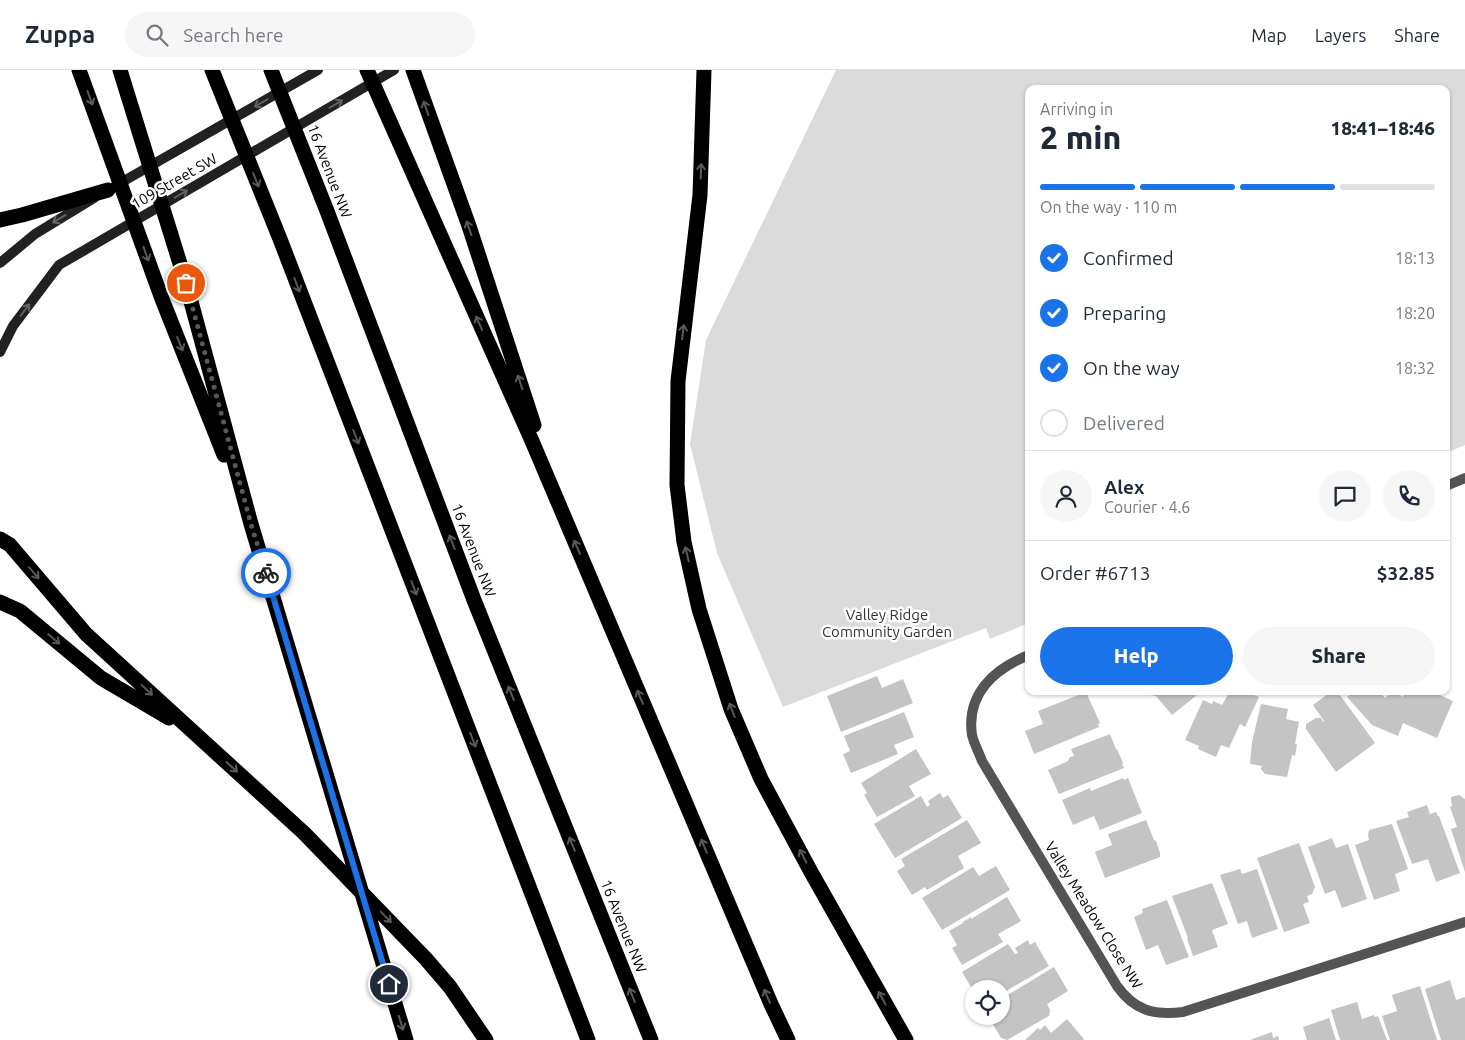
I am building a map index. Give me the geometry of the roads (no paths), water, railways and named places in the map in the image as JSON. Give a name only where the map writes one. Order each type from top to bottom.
[{"type":"highway","points":[[80,70],[162,299],[251,524]]},
{"type":"highway","points":[[120,70],[186,283],[251,524],[406,1040]]},
{"type":"highway","points":[[212,70],[280,239],[588,1040]]},
{"type":"highway","name":"16 Avenue NW","points":[[271,70],[327,211],[471,591],[651,1040]]},
{"type":"highway","points":[[367,70],[562,512],[767,995],[788,1040]]},
{"type":"highway","points":[[413,70],[472,235],[562,512]]},
{"type":"highway","points":[[704,70],[700,195],[678,381],[677,485],[684,542],[699,609],[725,691],[758,770],[811,872],[906,1040]]},
{"type":"highway","points":[[0,220],[108,190]]},
{"type":"highway","points":[[0,539],[10,545],[86,634],[304,833],[426,958],[450,987],[486,1040]]},
{"type":"highway","points":[[0,602],[20,611],[101,678],[196,734]]},
{"type":"street","name":"109 Street SW","points":[[0,262],[35,234],[318,70]]},
{"type":"street","name":"109 Street SW","points":[[0,352],[13,326],[59,265],[394,70]]},
{"type":"street","points":[[1450,484],[1465,478]]},
{"type":"street","name":"Valley Meadow Close NW","points":[[1025,657],[1003,667],[979,692],[974,705],[972,736],[982,761],[1118,986],[1131,1002],[1142,1009],[1159,1013],[1182,1012],[1465,922]]},
{"type":"park label","name":"Valley Ridge Community Garden","points":[[887,622]]}]
